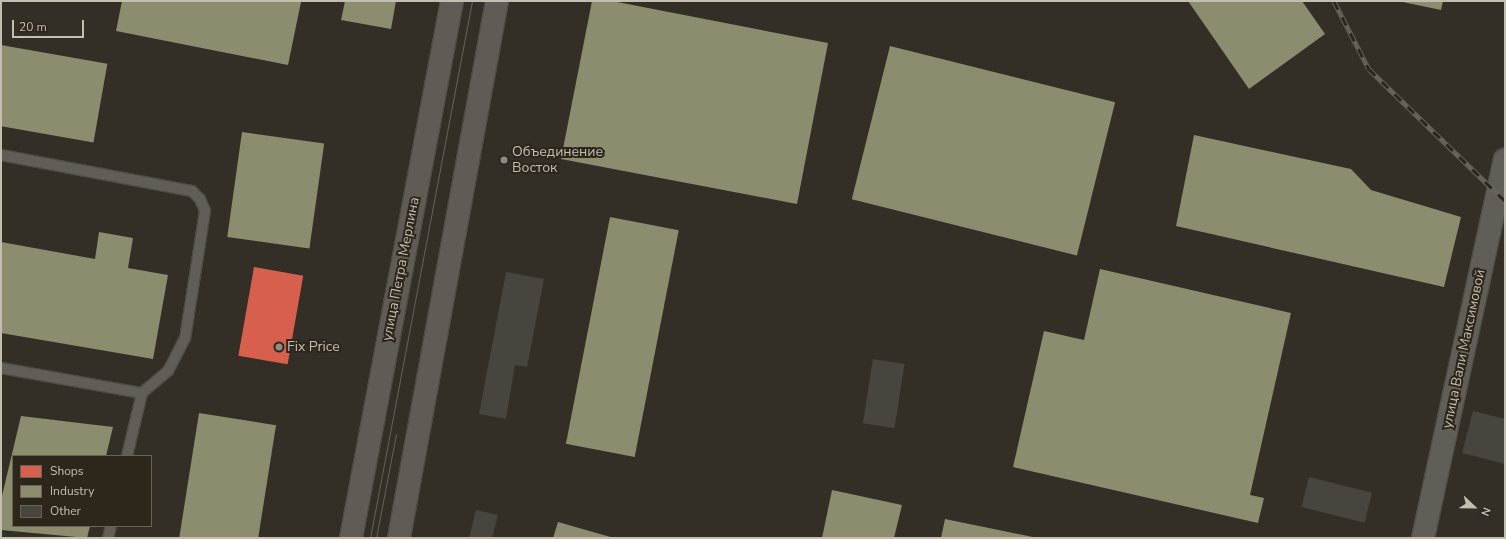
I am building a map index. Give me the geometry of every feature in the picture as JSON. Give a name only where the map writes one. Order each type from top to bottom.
[{"type":"main road","name":"улица Петра Мерлина","points":[[351,538],[452,1]]},
{"type":"main road","points":[[399,538],[497,1]]},
{"type":"street","name":"улица Вали Максимовой","points":[[1423,538],[1505,160]]},
{"type":"lane","points":[[1,155],[192,190],[200,199],[204,211],[184,338],[168,371],[142,393],[127,455]]},
{"type":"lane","points":[[1,368],[142,393]]},
{"type":"lane","points":[[108,538],[111,527]]},
{"type":"building: Shops","points":[[254,267],[303,276],[288,364],[238,356]]},
{"type":"building: Industry","points":[[122,1],[301,2],[288,65],[116,31]]},
{"type":"building: Industry","points":[[345,1],[396,1],[391,29],[341,20]]},
{"type":"building: Industry","points":[[592,1],[612,1],[828,43],[797,204],[561,159]]},
{"type":"building: Industry","points":[[1188,1],[1302,1],[1325,34],[1249,89]]},
{"type":"building: Industry","points":[[1398,1],[1443,1],[1441,10]]},
{"type":"building: Industry","points":[[1,45],[107,64],[93,143],[1,126]]},
{"type":"building: Industry","points":[[890,46],[1115,102],[1077,255],[852,199]]},
{"type":"building: Industry","points":[[242,132],[324,144],[309,249],[227,237]]},
{"type":"building: Industry","points":[[1194,135],[1351,169],[1371,190],[1461,217],[1444,287],[1176,226]]},
{"type":"building: Industry","points":[[610,217],[679,230],[635,457],[566,444]]},
{"type":"building: Industry","points":[[99,232],[133,238],[128,268],[168,275],[153,359],[1,333],[1,242],[95,259]]},
{"type":"building: Industry","points":[[1100,269],[1291,313],[1250,495],[1264,498],[1258,523],[1013,467],[1044,331],[1084,340]]},
{"type":"building: Industry","points":[[199,413],[276,425],[258,538],[179,538]]},
{"type":"building: Industry","points":[[21,416],[113,427],[106,455],[12,455],[12,527],[90,527],[87,538],[1,530],[1,500]]},
{"type":"building: Industry","points":[[832,490],[902,505],[894,538],[822,538]]},
{"type":"building: Industry","points":[[945,519],[1033,537],[1033,538],[941,538]]},
{"type":"building: Industry","points":[[558,522],[614,538],[553,538]]},
{"type":"building: Other","points":[[506,272],[544,279],[527,367],[515,365],[506,419],[479,414]]},
{"type":"building: Other","points":[[873,359],[905,364],[894,428],[863,423]]},
{"type":"building: Other","points":[[1473,411],[1505,419],[1505,464],[1462,453]]},
{"type":"building: Other","points":[[1309,477],[1372,493],[1365,523],[1302,507]]},
{"type":"building: Other","points":[[476,510],[498,515],[492,538],[469,538]]},
{"type":"tram line","points":[[370,538],[472,1]]},
{"type":"tram line","points":[[376,538],[396,434]]},
{"type":"railway","points":[[1334,1],[1369,69],[1505,201]]},
{"type":"place","name":"Объединение Восток","points":[[504,160]]},
{"type":"place","name":"Fix Price","points":[[279,347]]}]
